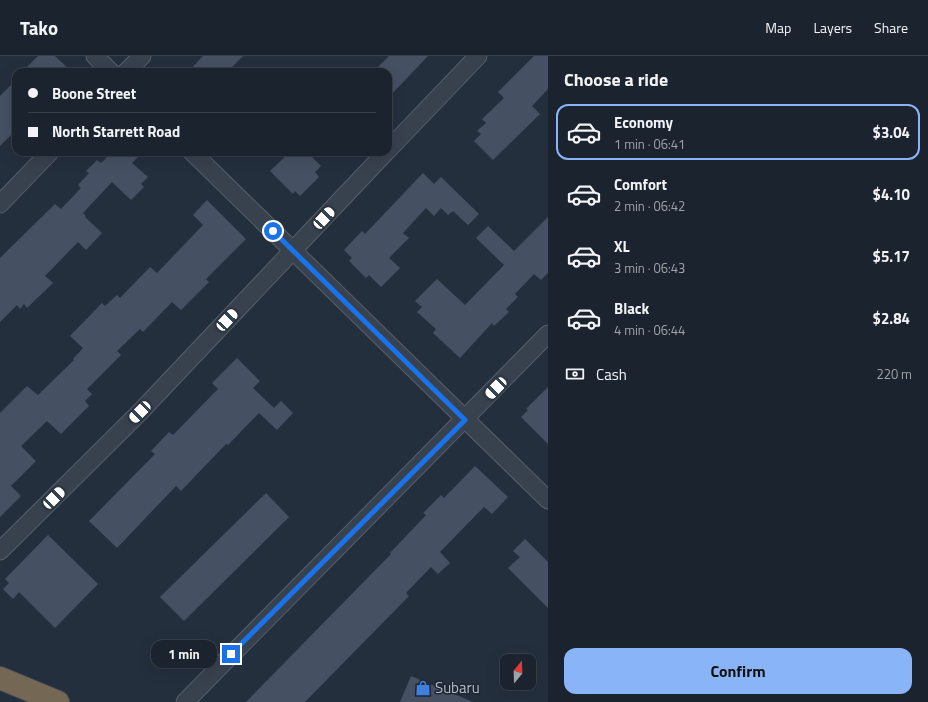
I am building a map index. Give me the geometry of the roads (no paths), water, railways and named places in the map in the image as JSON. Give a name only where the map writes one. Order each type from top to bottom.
[{"type":"highway","points":[[0,678],[58,702]]},
{"type":"street","points":[[94,56],[107,68]]},
{"type":"street","points":[[130,68],[142,56]]},
{"type":"street","points":[[392,146],[478,56]]},
{"type":"street","points":[[0,204],[46,156]]},
{"type":"street","points":[[196,156],[548,500]]},
{"type":"street","points":[[0,551],[140,412],[382,156]]},
{"type":"street","points":[[184,702],[465,420],[548,334]]},
{"type":"place","name":"Subaru","points":[[423,688]]}]
